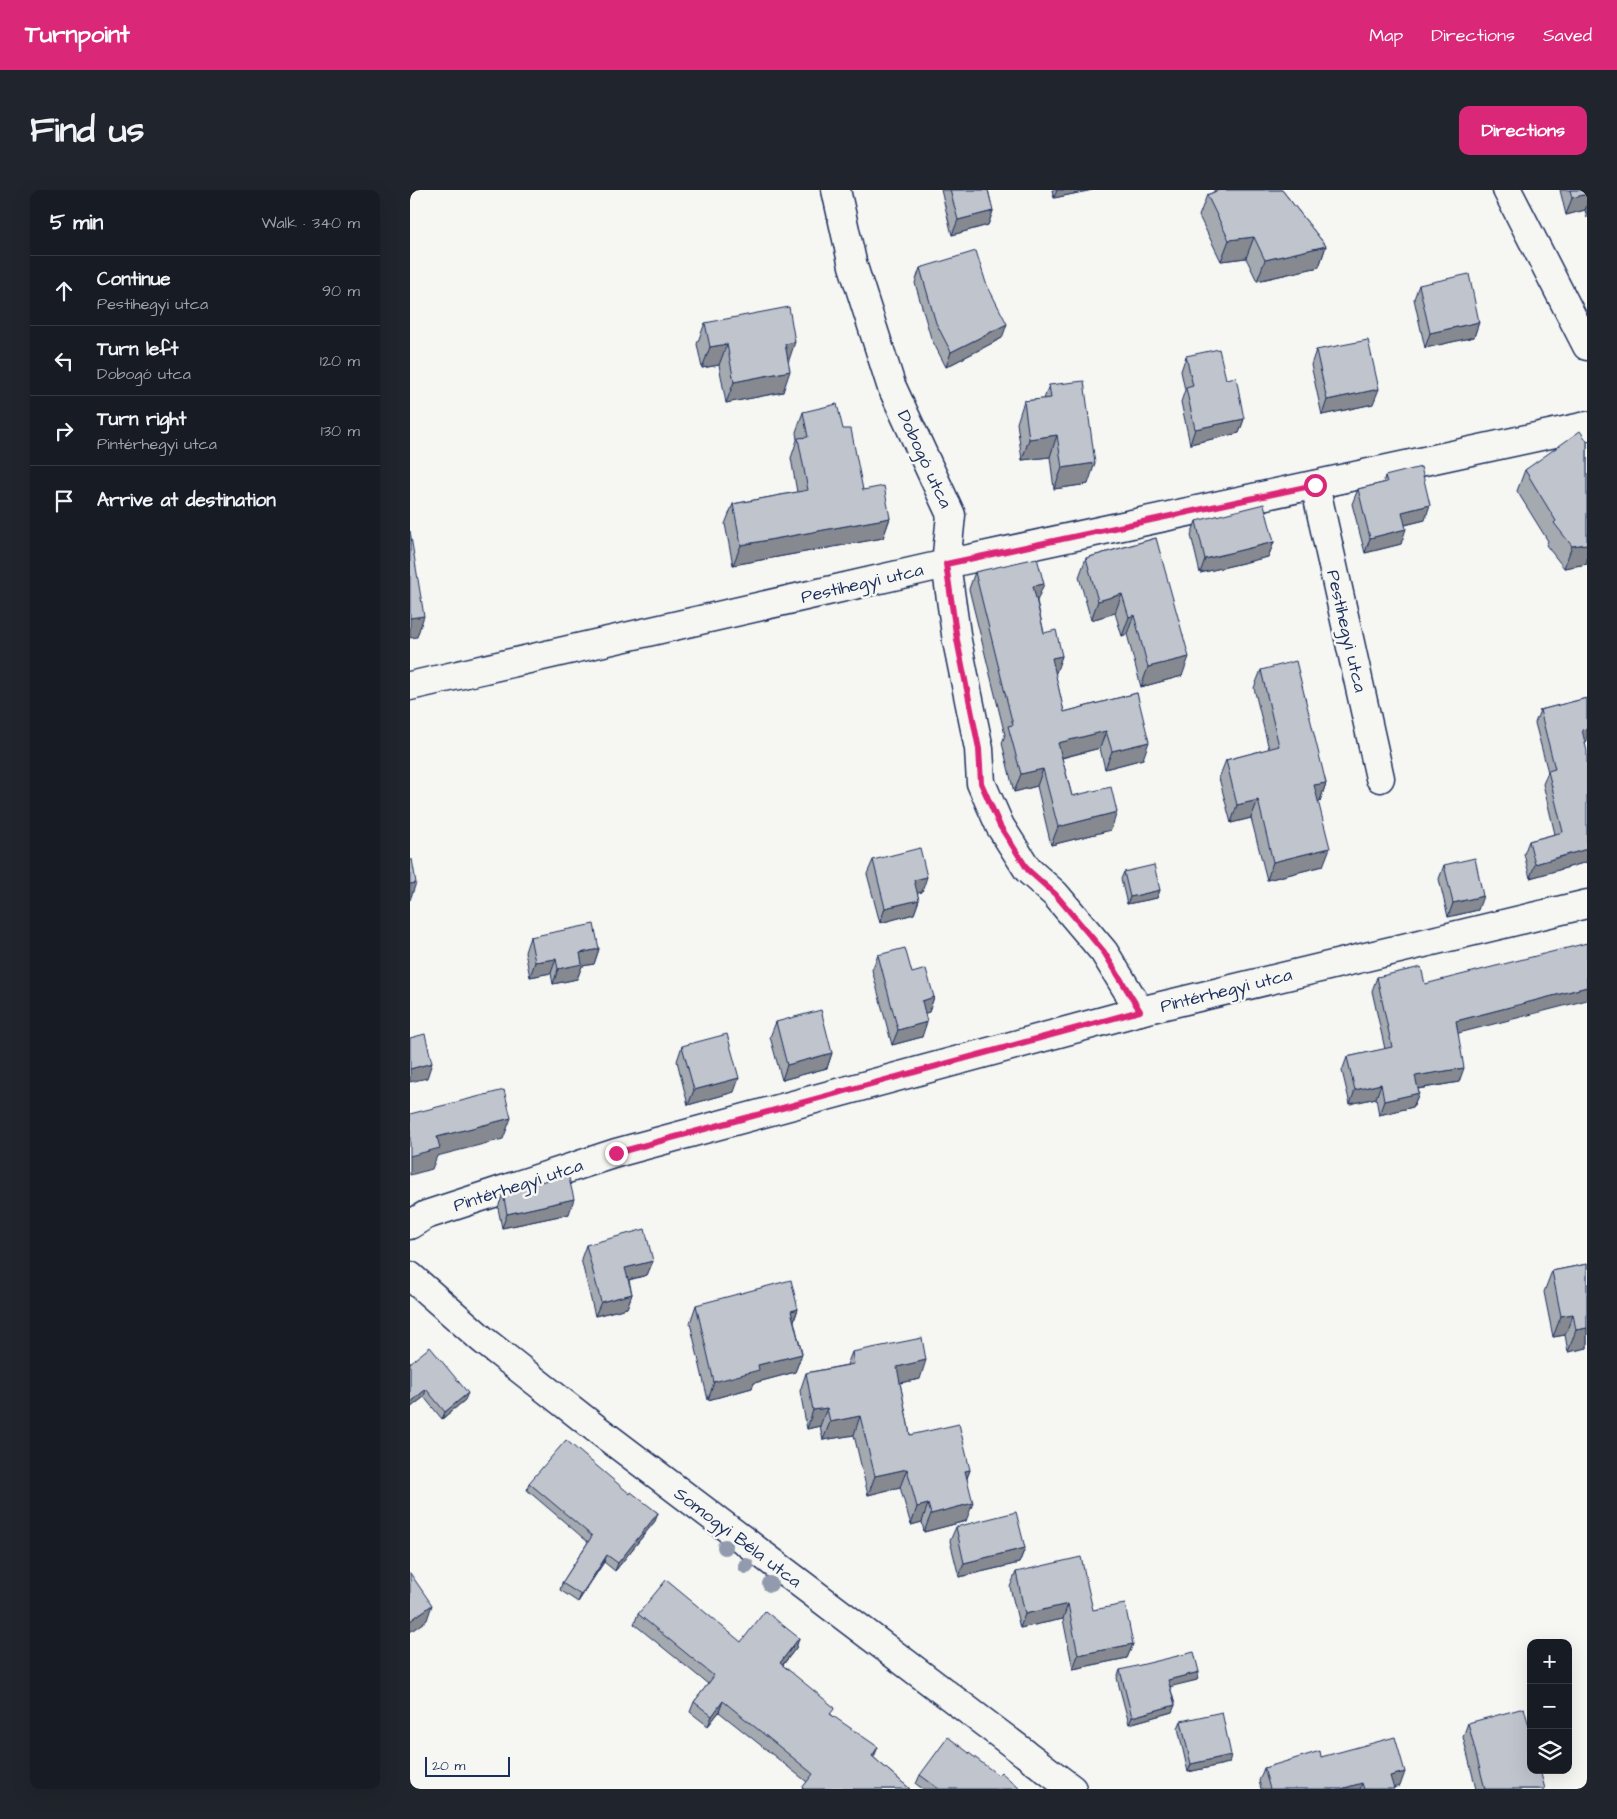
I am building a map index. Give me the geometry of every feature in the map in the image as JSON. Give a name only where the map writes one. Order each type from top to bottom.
[{"type":"street","name":"Dobogó utca","points":[[836,190],[852,266],[891,385],[951,515],[946,564],[957,640],[979,749],[981,783],[1000,826],[1028,870],[1055,894],[1104,952],[1140,1011]]},
{"type":"street","points":[[1507,190],[1587,346]]},
{"type":"street","name":"Pestihegyi utca","points":[[410,686],[946,564],[1587,426]]},
{"type":"street","name":"Pestihegyi utca","points":[[1315,485],[1380,778]]},
{"type":"street","name":"Pintérhegyi utca","points":[[410,1225],[433,1213],[616,1153],[1140,1011],[1587,904]]},
{"type":"street","name":"Somogyi Béla utca","points":[[410,1276],[483,1340],[594,1427],[1072,1789]]},
{"type":"building","points":[[950,190],[988,190],[993,211],[958,220]]},
{"type":"building","points":[[1219,190],[1282,190],[1326,246],[1265,260],[1254,237],[1229,240],[1207,195]]},
{"type":"building","points":[[1570,190],[1587,190],[1587,194],[1572,198]]},
{"type":"building","points":[[976,251],[986,283],[1007,324],[951,352],[936,323],[920,268]]},
{"type":"building","points":[[1469,274],[1479,322],[1430,333],[1419,285]]},
{"type":"building","points":[[789,307],[795,342],[785,344],[790,371],[734,382],[727,344],[710,347],[705,323]]},
{"type":"building","points":[[1368,340],[1379,389],[1327,400],[1316,350]]},
{"type":"building","points":[[1219,349],[1226,379],[1236,377],[1244,419],[1195,429],[1186,388],[1193,386],[1186,356]]},
{"type":"building","points":[[1084,381],[1095,463],[1062,468],[1057,435],[1029,439],[1024,401],[1051,398],[1049,385]]},
{"type":"building","points":[[837,404],[843,429],[851,429],[863,490],[884,486],[890,518],[741,545],[733,504],[808,490],[798,438],[808,437],[803,412]]},
{"type":"building","points":[[1580,431],[1587,441],[1587,544],[1572,546],[1554,523],[1556,521],[1525,470]]},
{"type":"building","points":[[1421,467],[1430,505],[1402,512],[1406,529],[1370,538],[1358,489],[1387,482],[1385,476]]},
{"type":"building","points":[[1264,504],[1274,542],[1205,559],[1196,521]]},
{"type":"building","points":[[410,531],[424,616],[410,618]]},
{"type":"building","points":[[1156,538],[1189,657],[1148,667],[1134,615],[1129,617],[1122,594],[1098,601],[1086,558]]},
{"type":"building","points":[[1037,558],[1044,584],[1033,586],[1044,633],[1056,630],[1062,656],[1052,658],[1064,712],[1137,693],[1149,742],[1112,751],[1106,731],[1058,743],[1072,796],[1111,787],[1117,812],[1058,827],[1043,769],[1021,774],[1008,726],[1013,725],[975,572]]},
{"type":"building","points":[[1296,661],[1326,783],[1314,785],[1330,848],[1273,862],[1258,800],[1237,805],[1226,760],[1279,746],[1261,670]]},
{"type":"building","points":[[1587,698],[1587,729],[1582,730],[1587,751],[1587,849],[1535,864],[1529,841],[1563,832],[1548,771],[1555,769],[1540,710]]},
{"type":"building","points":[[920,848],[927,877],[914,880],[919,900],[885,908],[873,860]]},
{"type":"building","points":[[1475,858],[1483,896],[1453,903],[1444,865]]},
{"type":"building","points":[[412,859],[416,883],[410,884],[410,860]]},
{"type":"building","points":[[1154,865],[1160,890],[1130,897],[1124,872]]},
{"type":"building","points":[[594,924],[599,949],[580,953],[582,964],[558,969],[556,959],[535,962],[530,937]]},
{"type":"building","points":[[1587,943],[1587,987],[1456,1021],[1464,1068],[1415,1076],[1419,1093],[1384,1101],[1381,1084],[1355,1090],[1347,1057],[1392,1047],[1377,977],[1421,967],[1425,984]]},
{"type":"building","points":[[905,948],[912,973],[926,969],[934,997],[922,1001],[927,1022],[898,1030],[878,955]]},
{"type":"building","points":[[821,1010],[832,1053],[787,1065],[776,1022]]},
{"type":"building","points":[[425,1034],[432,1063],[410,1069],[410,1038]]},
{"type":"building","points":[[727,1034],[739,1078],[694,1090],[682,1046]]},
{"type":"building","points":[[504,1090],[511,1118],[437,1137],[440,1148],[410,1156],[410,1114]]},
{"type":"building","points":[[568,1174],[574,1199],[507,1214],[503,1193]]},
{"type":"building","points":[[645,1229],[653,1261],[625,1268],[632,1294],[601,1302],[586,1245]]},
{"type":"building","points":[[1587,1264],[1587,1328],[1576,1330],[1573,1314],[1561,1316],[1552,1271]]},
{"type":"building","points":[[791,1280],[798,1309],[791,1311],[802,1354],[758,1365],[759,1370],[714,1382],[696,1305]]},
{"type":"building","points":[[922,1338],[926,1360],[897,1367],[910,1435],[959,1424],[970,1470],[965,1471],[973,1503],[931,1514],[928,1504],[917,1507],[907,1469],[875,1476],[860,1416],[830,1422],[827,1408],[813,1410],[806,1373],[854,1364],[852,1352]]},
{"type":"building","points":[[430,1347],[468,1393],[445,1412],[426,1389],[410,1403],[410,1363]]},
{"type":"building","points":[[566,1440],[630,1494],[631,1492],[658,1513],[618,1563],[607,1555],[581,1595],[562,1583],[592,1536],[529,1483]]},
{"type":"building","points":[[1016,1512],[1025,1548],[964,1563],[956,1527]]},
{"type":"building","points":[[1081,1557],[1093,1610],[1125,1604],[1133,1644],[1078,1655],[1068,1604],[1025,1614],[1016,1572]]},
{"type":"building","points":[[410,1573],[432,1605],[410,1621]]},
{"type":"building","points":[[666,1580],[741,1642],[765,1611],[799,1638],[780,1663],[835,1708],[830,1714],[878,1747],[872,1756],[910,1789],[804,1789],[802,1788],[813,1774],[723,1701],[712,1716],[694,1702],[714,1676],[638,1614]]},
{"type":"building","points":[[1194,1652],[1199,1672],[1168,1680],[1175,1705],[1132,1717],[1120,1670]]},
{"type":"building","points":[[1524,1708],[1527,1719],[1527,1774],[1541,1774],[1545,1789],[1485,1789],[1468,1723]]},
{"type":"building","points":[[1222,1712],[1231,1755],[1191,1764],[1181,1721]]},
{"type":"building","points":[[948,1737],[998,1775],[1001,1772],[1020,1789],[939,1789],[920,1775]]},
{"type":"building","points":[[1395,1737],[1405,1772],[1390,1776],[1394,1789],[1364,1789],[1362,1783],[1341,1789],[1270,1789],[1264,1768],[1320,1751],[1321,1757]]},
{"type":"route","points":[[616,1153],[1140,1011],[1104,952],[1055,894],[1028,870],[1000,826],[981,783],[979,749],[957,640],[946,564],[1315,485]]}]
